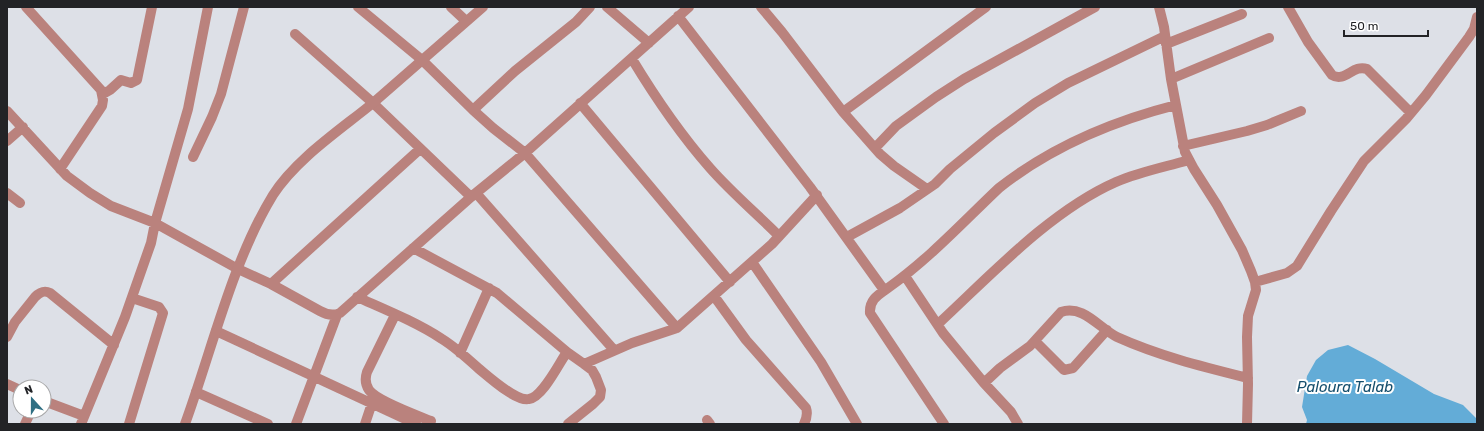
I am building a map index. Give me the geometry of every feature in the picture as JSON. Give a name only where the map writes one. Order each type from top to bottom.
[{"type":"street","points":[[26,7],[103,94],[103,100],[97,115],[60,169]]},
{"type":"street","points":[[103,94],[121,80],[131,83],[137,80],[152,7]]},
{"type":"street","points":[[52,405],[83,420],[114,345],[151,243],[155,223],[188,109],[208,7]]},
{"type":"street","points":[[193,157],[221,94],[244,7]]},
{"type":"street","points":[[358,7],[422,60],[493,128],[525,153],[677,328]]},
{"type":"street","points":[[451,7],[466,21]]},
{"type":"street","points":[[185,424],[238,269],[261,217],[274,194],[290,173],[303,160],[373,103],[483,7]]},
{"type":"street","points":[[473,110],[515,71],[576,22],[590,7]]},
{"type":"street","points":[[607,7],[649,43]]},
{"type":"street","points":[[296,424],[337,315],[473,195],[525,153],[689,7]]},
{"type":"street","points":[[761,7],[843,112],[875,148],[894,166],[928,189]]},
{"type":"street","points":[[843,112],[986,7]]},
{"type":"street","points":[[875,148],[896,126],[936,97],[1003,57],[1095,7]]},
{"type":"street","points":[[1159,7],[1162,16],[1183,146],[1189,160],[1217,205],[1247,261],[1255,282],[1256,290],[1247,322],[1248,378],[1246,424]]},
{"type":"street","points":[[1288,7],[1308,42],[1332,75],[1336,78],[1340,78],[1360,68],[1367,69],[1411,113]]},
{"type":"street","points":[[847,237],[900,208],[928,189],[994,133],[1035,103],[1068,82],[1165,40],[1242,14]]},
{"type":"street","points":[[678,16],[817,195],[884,290]]},
{"type":"street","points":[[1255,282],[1287,273],[1297,266],[1364,161],[1411,113],[1469,37],[1474,29],[1477,17]]},
{"type":"street","points":[[295,34],[373,103],[420,149],[473,195],[614,350]]},
{"type":"street","points":[[1171,79],[1269,38]]},
{"type":"street","points":[[632,59],[661,106],[709,167],[779,236]]},
{"type":"street","points":[[580,103],[730,282]]},
{"type":"street","points":[[944,424],[870,313],[871,303],[876,296],[916,268],[994,192],[1011,178],[1064,146],[1092,132],[1146,112],[1176,104]]},
{"type":"street","points":[[7,111],[60,169],[73,181],[111,206],[155,223],[238,269],[271,284],[327,314],[337,315]]},
{"type":"street","points":[[1183,146],[1247,131],[1302,111]]},
{"type":"street","points":[[7,142],[23,127]]},
{"type":"street","points":[[271,284],[420,149]]},
{"type":"street","points":[[938,324],[1007,260],[1048,225],[1078,204],[1101,189],[1136,174],[1189,160]]},
{"type":"street","points":[[7,192],[20,203]]},
{"type":"street","points":[[584,364],[614,350],[677,328],[752,262],[779,236],[817,195]]},
{"type":"street","points":[[413,248],[489,288],[512,305],[567,352],[592,370],[601,390],[600,397],[568,424]]},
{"type":"street","points":[[752,262],[817,357],[857,424]]},
{"type":"street","points":[[905,276],[938,324],[984,383],[1011,412],[1018,424]]},
{"type":"street","points":[[460,353],[489,288]]},
{"type":"street","points":[[7,337],[15,322],[35,296],[46,291],[50,292],[114,345]]},
{"type":"street","points":[[714,296],[746,340],[806,408],[807,417],[804,424]]},
{"type":"street","points":[[357,297],[444,340],[510,392],[524,400],[530,400],[539,393],[567,352]]},
{"type":"street","points":[[128,424],[163,313],[159,306],[132,298]]},
{"type":"street","points":[[984,383],[1000,368],[1030,346],[1062,312],[1067,310],[1074,310],[1083,314],[1116,336],[1179,360],[1248,378]]},
{"type":"street","points":[[395,315],[367,372],[366,383],[368,389],[383,400],[431,421]]},
{"type":"street","points":[[1035,341],[1064,370],[1068,370],[1073,368],[1107,330]]},
{"type":"street","points":[[216,331],[416,424]]},
{"type":"street","points":[[196,392],[268,424]]},
{"type":"street","points":[[365,424],[372,403]]},
{"type":"water","name":"Paloura Talab","points":[[1348,345],[1375,359],[1434,394],[1463,405],[1477,419],[1477,424],[1306,424],[1307,420],[1302,407],[1307,376],[1316,360],[1328,350]]}]
